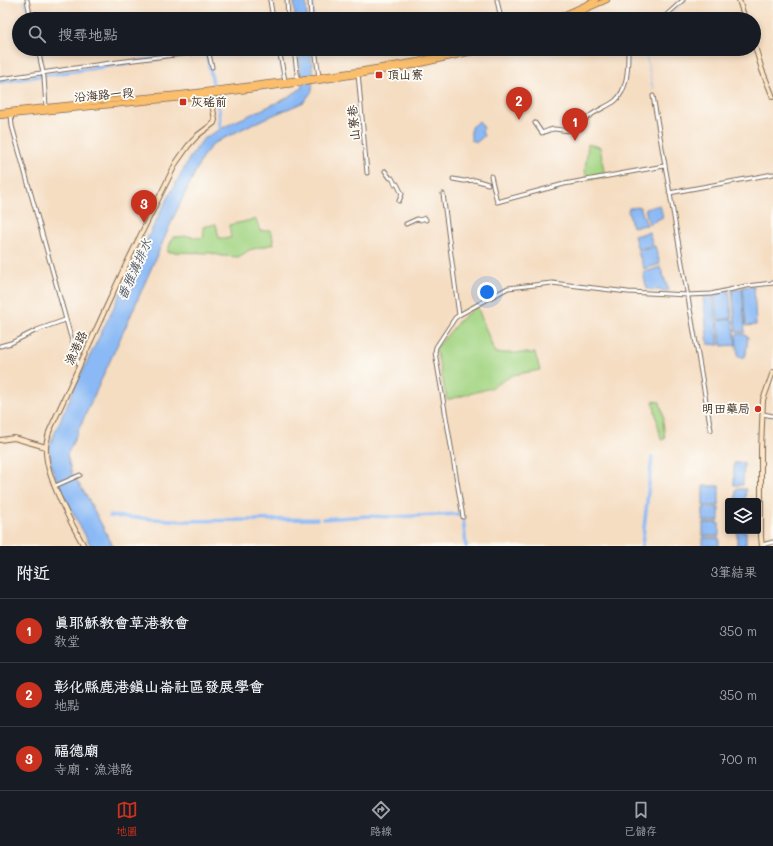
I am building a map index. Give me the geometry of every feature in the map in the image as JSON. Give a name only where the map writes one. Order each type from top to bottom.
[{"type":"main road","points":[[569,12],[596,0]]},
{"type":"main road","points":[[580,12],[607,0]]},
{"type":"main road","points":[[358,73],[439,56]]},
{"type":"main road","points":[[217,92],[407,67],[455,56]]},
{"type":"main road","points":[[217,92],[284,81],[299,81]]},
{"type":"main road","name":"沿海路一段","points":[[0,112],[47,109],[217,92]]},
{"type":"main road","name":"沿海路一段","points":[[0,116],[11,112]]},
{"type":"street","points":[[27,0],[30,12]]},
{"type":"street","points":[[270,0],[272,12]]},
{"type":"street","points":[[287,0],[288,12]]},
{"type":"street","points":[[310,0],[311,12]]},
{"type":"street","points":[[497,0],[500,12]]},
{"type":"street","points":[[670,12],[683,0]]},
{"type":"street","points":[[738,0],[742,12]]},
{"type":"street","points":[[40,56],[43,72],[47,109]]},
{"type":"street","points":[[0,79],[167,56]]},
{"type":"street","points":[[209,56],[212,67]]},
{"type":"street","points":[[280,56],[284,81]]},
{"type":"street","points":[[295,56],[299,81]]},
{"type":"street","points":[[316,56],[318,79]]},
{"type":"street","points":[[535,122],[542,133],[553,129],[570,131],[576,129],[583,124],[589,116],[615,100],[621,92],[627,78],[628,56]]},
{"type":"street","points":[[758,56],[773,97]]},
{"type":"street","name":"山寮巷","points":[[358,73],[367,173]]},
{"type":"street","name":"漁港路","points":[[84,546],[49,473],[46,460],[46,447],[49,432],[121,275],[176,163],[193,140],[214,123],[215,120],[210,93]]},
{"type":"street","points":[[653,96],[711,430]]},
{"type":"street","points":[[11,112],[12,126],[79,366]]},
{"type":"street","points":[[491,176],[497,202],[564,184],[664,166]]},
{"type":"street","points":[[385,171],[390,178],[392,178],[402,194],[399,200]]},
{"type":"street","points":[[669,193],[773,174]]},
{"type":"street","points":[[453,179],[464,181],[475,180],[488,184]]},
{"type":"street","points":[[443,194],[459,315]]},
{"type":"street","points":[[406,224],[418,219],[420,220],[425,218],[426,220]]},
{"type":"street","points":[[463,517],[435,352],[438,343],[459,315],[508,288],[552,283],[628,292],[688,295],[711,294],[746,286],[773,283]]},
{"type":"street","points":[[0,346],[11,343],[37,330],[66,320]]},
{"type":"street","points":[[773,372],[763,400],[761,461],[762,545],[773,542]]},
{"type":"street","points":[[763,414],[773,416]]},
{"type":"street","points":[[0,440],[14,438],[46,447]]},
{"type":"street","points":[[55,486],[80,476]]},
{"type":"green space","points":[[588,144],[600,147],[605,177],[587,179],[585,170]]},
{"type":"green space","points":[[256,219],[260,231],[271,230],[274,244],[249,250],[239,257],[222,256],[211,253],[167,252],[173,237],[204,237],[203,227],[216,224],[219,238],[231,238],[229,225]]},
{"type":"green space","points":[[477,306],[495,353],[535,353],[540,370],[513,375],[491,388],[447,400],[436,349],[459,321]]},
{"type":"green space","points":[[653,401],[660,402],[664,419],[665,439],[661,440]]},
{"type":"water","points":[[294,0],[306,0],[307,12],[295,12]]},
{"type":"water","name":"番雅溝排水","points":[[299,56],[311,56],[313,71],[312,91],[304,102],[250,125],[213,144],[203,156],[175,214],[67,455],[72,474],[86,495],[113,546],[91,546],[62,492],[51,466],[49,446],[79,378],[161,211],[189,159],[204,138],[234,122],[285,99],[302,88]]},
{"type":"water","points":[[479,121],[484,128],[482,131],[484,136],[477,142],[471,140],[471,127]]},
{"type":"water","points":[[660,205],[663,217],[649,224],[645,209]]},
{"type":"water","points":[[640,207],[647,225],[632,227],[628,210],[629,208]]},
{"type":"water","points":[[649,232],[653,245],[638,250],[634,236]]},
{"type":"water","points":[[655,246],[660,264],[644,269],[638,252]]},
{"type":"water","points":[[660,267],[669,291],[647,289],[643,273]]},
{"type":"water","points":[[743,287],[754,287],[756,325],[746,326]]},
{"type":"water","points":[[742,288],[745,332],[736,332],[732,290]]},
{"type":"water","points":[[729,291],[732,318],[718,320],[715,297],[717,294]]},
{"type":"water","points":[[713,294],[719,345],[708,344],[703,296]]},
{"type":"water","points":[[732,319],[736,345],[722,346],[718,321]]},
{"type":"water","points":[[737,334],[744,334],[748,337],[745,357],[738,357]]},
{"type":"water","points":[[734,463],[744,463],[743,485],[734,485]]},
{"type":"water","points":[[703,486],[719,486],[719,506],[703,506]]},
{"type":"water","points":[[736,489],[746,489],[745,498],[736,498]]},
{"type":"water","points":[[703,508],[719,508],[719,521],[703,521]]},
{"type":"water","points":[[703,523],[719,523],[719,536],[703,536]]},
{"type":"water","points":[[737,534],[746,534],[746,545],[737,546]]},
{"type":"water","points":[[703,538],[719,538],[719,546],[703,546]]},
{"type":"waterway","points":[[24,0],[27,12]]},
{"type":"waterway","points":[[313,0],[314,12]]},
{"type":"waterway","points":[[673,12],[686,0]]},
{"type":"waterway","points":[[169,57],[178,56]]},
{"type":"waterway","points":[[207,56],[219,111],[221,134]]},
{"type":"waterway","points":[[646,56],[653,89]]},
{"type":"waterway","points":[[0,82],[163,58]]},
{"type":"waterway","points":[[642,546],[652,457]]},
{"type":"waterway","points":[[323,519],[368,516],[392,517],[459,514]]},
{"type":"waterway","points":[[110,516],[185,521],[317,519]]},
{"type":"waterway","points":[[463,517],[466,546]]},
{"type":"place","name":"頂山寮","points":[[379,75]]},
{"type":"place","name":"灰磘前","points":[[183,102]]},
{"type":"place","name":"彰化縣鹿港鎮山崙社區發展學會","points":[[519,120]]},
{"type":"place","name":"真耶穌教會草港教會","points":[[575,141]]},
{"type":"place","name":"福德廟","points":[[144,223]]},
{"type":"place","name":"明田藥局","points":[[758,409]]}]
